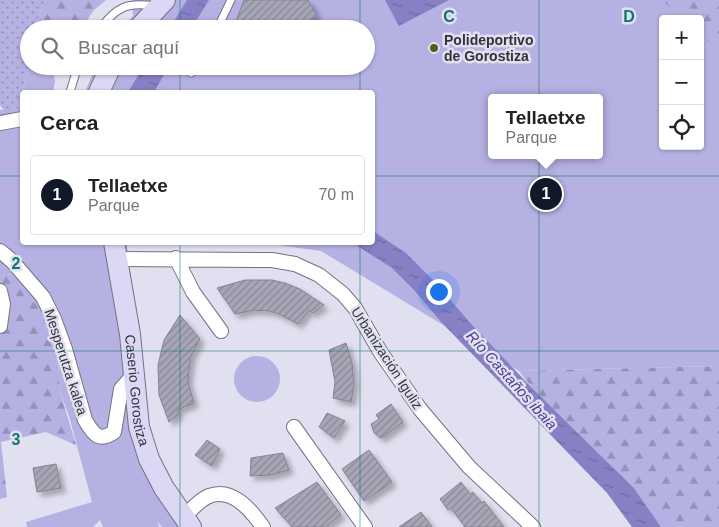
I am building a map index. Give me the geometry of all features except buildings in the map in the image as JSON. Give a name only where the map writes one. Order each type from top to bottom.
[{"type":"street","points":[[146,20],[162,3]]},
{"type":"street","points":[[100,90],[107,75]]},
{"type":"street","points":[[0,123],[20,119]]},
{"type":"street","name":"Mesperutza kalea","points":[[0,251],[12,261],[43,297],[54,319],[85,420],[93,433],[107,437],[114,432],[121,389],[134,374]]},
{"type":"street","name":"Urbanización Iguliz","points":[[116,251],[176,258],[272,260],[295,264],[332,284],[356,308],[381,353],[420,409],[469,467],[534,527]]},
{"type":"street","name":"Caserio Gorostiza","points":[[116,251],[140,427],[149,459],[164,488],[188,522]]},
{"type":"street","points":[[176,258],[193,292],[221,331]]},
{"type":"street","points":[[0,291],[3,304],[0,326]]},
{"type":"street","points":[[294,427],[365,527]]},
{"type":"street","points":[[188,522],[207,497],[224,495],[249,508],[263,527]]},
{"type":"lane","points":[[222,20],[231,0]]},
{"type":"lane","points":[[107,20],[111,14],[125,6],[162,3]]},
{"type":"lane","points":[[71,90],[75,75]]},
{"type":"green space","points":[[0,0],[45,0],[37,20],[20,20],[20,75],[27,75],[23,90],[20,90],[18,108],[4,110],[0,105]]},
{"type":"green space","points":[[45,0],[106,0],[93,11],[88,20],[37,20]]},
{"type":"green space","points":[[132,0],[719,0],[719,366],[519,371],[321,251],[277,245],[375,245],[375,90],[86,90],[92,75],[375,75],[375,20],[129,20],[133,16]]},
{"type":"green space","points":[[662,0],[719,0],[719,51],[704,38],[704,15],[679,15]]},
{"type":"green space","points":[[27,75],[54,75],[53,90],[23,90]]},
{"type":"green space","points":[[20,100],[20,245],[127,245],[134,336],[143,398],[150,429],[172,486],[200,527],[162,527],[158,522],[159,527],[103,527],[100,520],[93,527],[27,527],[26,522],[92,502],[69,416],[60,392],[58,361],[14,274],[0,276],[0,110],[18,108]]},
{"type":"green space","points":[[14,274],[35,298],[47,321],[58,361],[60,392],[76,445],[46,432],[1,442],[7,497],[0,499],[0,276]]},
{"type":"green space","points":[[252,356],[262,356],[276,366],[280,379],[276,392],[270,398],[262,402],[252,402],[238,392],[234,384],[234,374],[244,360]]},
{"type":"green space","points":[[719,366],[719,527],[661,527],[634,488],[533,389],[519,371]]},
{"type":"water","points":[[187,0],[209,0],[197,20],[175,20]]},
{"type":"water","points":[[385,0],[449,0],[399,26]]},
{"type":"water","points":[[138,75],[164,75],[155,90],[129,90]]},
{"type":"water","name":"Río Castaños ibaia","points":[[375,232],[406,253],[533,389],[634,488],[661,527],[632,527],[607,493],[442,323],[392,268],[356,245],[375,245]]},
{"type":"place","name":"Polideportivo de Gorostiza","points":[[434,48]]},
{"type":"place","name":"Tellaetxe","points":[[546,194]]}]
